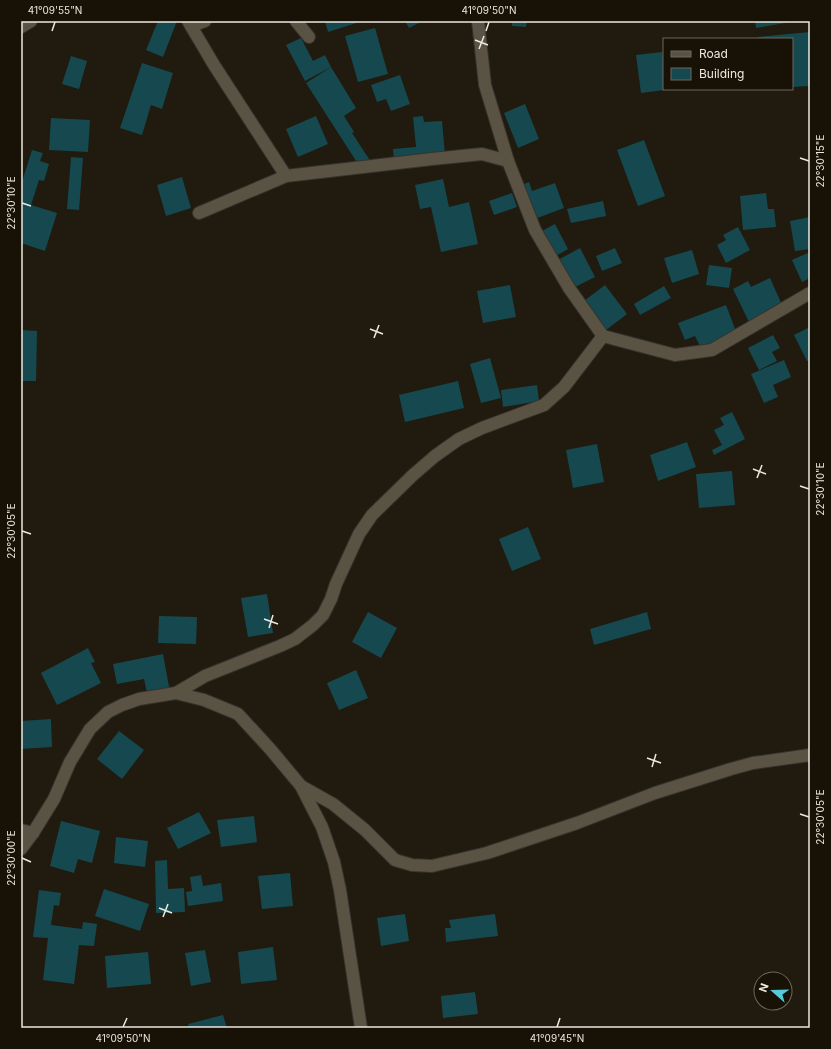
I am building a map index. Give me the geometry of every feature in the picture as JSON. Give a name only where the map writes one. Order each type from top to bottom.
[{"type":"street","points":[[21,27],[31,21]]},
{"type":"street","points":[[205,21],[189,23],[214,66],[286,176]]},
{"type":"street","points":[[296,21],[309,37]]},
{"type":"street","points":[[478,21],[485,85],[508,161],[535,230],[569,288],[603,336],[675,355],[712,350],[810,293]]},
{"type":"street","points":[[199,213],[286,176],[444,157],[482,154],[508,161]]},
{"type":"street","points":[[21,849],[33,833],[54,799],[70,762],[90,729],[108,712],[139,699],[176,693],[205,676],[280,646],[295,638],[313,625],[323,615],[359,534],[372,515],[435,456],[460,439],[482,428],[544,405],[564,387],[603,336]]},
{"type":"street","points":[[176,693],[204,700],[238,714],[301,786],[322,827],[334,862],[340,890],[361,1028]]},
{"type":"street","points":[[301,786],[333,804],[365,830],[395,860],[412,865],[432,866],[494,851],[577,823],[655,793],[731,768],[753,763],[810,755]]},
{"type":"street","points":[[21,830],[33,833]]},
{"type":"building","points":[[158,21],[177,21],[163,57],[146,50]]},
{"type":"building","points":[[325,21],[363,21],[328,32]]},
{"type":"building","points":[[405,21],[423,21],[409,28]]},
{"type":"building","points":[[512,21],[527,21],[526,27],[512,26]]},
{"type":"building","points":[[755,21],[791,21],[791,22],[756,28]]},
{"type":"building","points":[[375,28],[388,74],[358,82],[345,36]]},
{"type":"building","points":[[810,32],[810,86],[793,87],[793,38],[758,37]]},
{"type":"building","points":[[301,38],[313,61],[325,55],[331,67],[305,81],[286,45]]},
{"type":"building","points":[[662,52],[664,90],[641,93],[636,55]]},
{"type":"building","points":[[71,56],[87,61],[79,89],[62,84]]},
{"type":"building","points":[[142,63],[173,73],[162,109],[151,105],[142,135],[120,128]]},
{"type":"building","points":[[331,67],[356,108],[344,116],[354,132],[352,133],[371,162],[358,164],[306,83]]},
{"type":"building","points":[[400,75],[410,104],[391,111],[386,99],[377,102],[371,85]]},
{"type":"building","points":[[525,104],[539,139],[518,148],[504,113]]},
{"type":"building","points":[[316,116],[328,144],[298,157],[286,129]]},
{"type":"building","points":[[423,116],[424,122],[442,121],[445,155],[394,160],[393,149],[416,147],[413,117]]},
{"type":"building","points":[[51,118],[90,120],[88,152],[49,150]]},
{"type":"building","points":[[644,140],[665,196],[638,206],[617,150]]},
{"type":"building","points":[[32,150],[43,153],[40,161],[49,164],[44,181],[39,180],[31,205],[57,213],[45,251],[21,243],[21,185]]},
{"type":"building","points":[[71,157],[83,158],[79,210],[67,209]]},
{"type":"building","points":[[182,177],[191,208],[166,216],[157,185]]},
{"type":"building","points":[[443,179],[449,207],[469,202],[478,244],[441,252],[431,207],[420,209],[415,185]]},
{"type":"building","points":[[529,182],[532,191],[555,183],[564,208],[532,220],[519,186]]},
{"type":"building","points":[[512,193],[517,207],[494,215],[489,201]]},
{"type":"building","points":[[766,193],[768,209],[774,209],[776,227],[743,230],[740,196]]},
{"type":"building","points":[[603,201],[606,216],[571,223],[567,209]]},
{"type":"building","points":[[810,217],[810,249],[795,251],[790,221]]},
{"type":"building","points":[[555,224],[568,249],[554,257],[540,232]]},
{"type":"building","points":[[738,227],[750,250],[726,263],[717,245],[726,240],[723,235]]},
{"type":"building","points":[[580,248],[595,277],[571,289],[556,261]]},
{"type":"building","points":[[615,248],[622,263],[602,271],[596,256]]},
{"type":"building","points":[[692,250],[699,274],[672,283],[664,258]]},
{"type":"building","points":[[810,252],[810,278],[802,282],[792,260]]},
{"type":"building","points":[[709,265],[732,268],[729,288],[706,285]]},
{"type":"building","points":[[770,278],[783,307],[749,322],[733,289],[748,281],[751,287]]},
{"type":"building","points":[[510,285],[516,317],[483,323],[477,291]]},
{"type":"building","points":[[605,285],[627,314],[606,330],[584,301]]},
{"type":"building","points":[[664,286],[671,298],[640,315],[634,304]]},
{"type":"building","points":[[726,305],[737,334],[701,348],[695,336],[685,340],[678,323]]},
{"type":"building","points":[[810,327],[810,360],[807,361],[794,335]]},
{"type":"building","points":[[21,330],[37,331],[36,381],[21,381]]},
{"type":"building","points":[[773,335],[780,348],[772,352],[777,361],[759,370],[748,348]]},
{"type":"building","points":[[490,358],[501,398],[481,403],[470,364]]},
{"type":"building","points":[[784,360],[791,377],[773,385],[778,397],[764,403],[751,374]]},
{"type":"building","points":[[458,381],[464,408],[405,422],[399,395]]},
{"type":"building","points":[[537,385],[539,401],[503,407],[501,390]]},
{"type":"building","points":[[732,412],[745,439],[714,455],[712,450],[722,445],[714,430],[724,425],[720,418]]},
{"type":"building","points":[[687,442],[696,467],[658,481],[650,455]]},
{"type":"building","points":[[597,444],[604,482],[573,488],[566,450]]},
{"type":"building","points":[[732,471],[735,505],[699,508],[696,474]]},
{"type":"building","points":[[528,527],[541,559],[512,571],[499,539]]},
{"type":"building","points":[[267,594],[273,633],[248,637],[241,598]]},
{"type":"building","points":[[368,612],[397,628],[381,658],[352,642]]},
{"type":"building","points":[[647,612],[651,629],[594,645],[590,629]]},
{"type":"building","points":[[159,616],[197,617],[196,644],[158,643]]},
{"type":"building","points":[[88,648],[95,662],[91,663],[101,683],[57,705],[41,673]]},
{"type":"building","points":[[163,654],[170,692],[148,697],[144,679],[117,684],[113,664]]},
{"type":"building","points":[[356,670],[368,698],[339,710],[327,683]]},
{"type":"building","points":[[51,719],[52,747],[21,749],[21,721]]},
{"type":"building","points":[[119,731],[144,750],[122,779],[97,759]]},
{"type":"building","points":[[199,812],[211,833],[178,849],[167,828]]},
{"type":"building","points":[[254,816],[257,842],[221,847],[217,820]]},
{"type":"building","points":[[61,821],[100,831],[92,863],[78,859],[74,873],[50,866]]},
{"type":"building","points":[[116,837],[148,841],[145,867],[114,863]]},
{"type":"building","points":[[167,860],[168,889],[184,888],[185,912],[156,913],[155,861]]},
{"type":"building","points":[[290,873],[293,906],[262,909],[258,876]]},
{"type":"building","points":[[201,875],[203,886],[221,883],[223,901],[188,906],[186,892],[192,891],[190,877]]},
{"type":"building","points":[[104,889],[149,904],[140,931],[95,916]]},
{"type":"building","points":[[39,890],[61,893],[59,906],[54,905],[51,925],[82,929],[83,922],[97,924],[94,946],[79,945],[74,984],[43,980],[48,938],[33,937]]},
{"type":"building","points":[[405,914],[409,941],[381,946],[377,918]]},
{"type":"building","points":[[495,914],[498,936],[446,942],[445,928],[451,928],[449,920]]},
{"type":"building","points":[[273,947],[277,980],[241,984],[238,952]]},
{"type":"building","points":[[205,950],[211,982],[191,986],[185,953]]},
{"type":"building","points":[[148,952],[151,984],[107,988],[105,956]]},
{"type":"building","points":[[475,992],[478,1014],[443,1018],[441,996]]},
{"type":"building","points":[[223,1015],[227,1028],[189,1028],[188,1024]]}]
